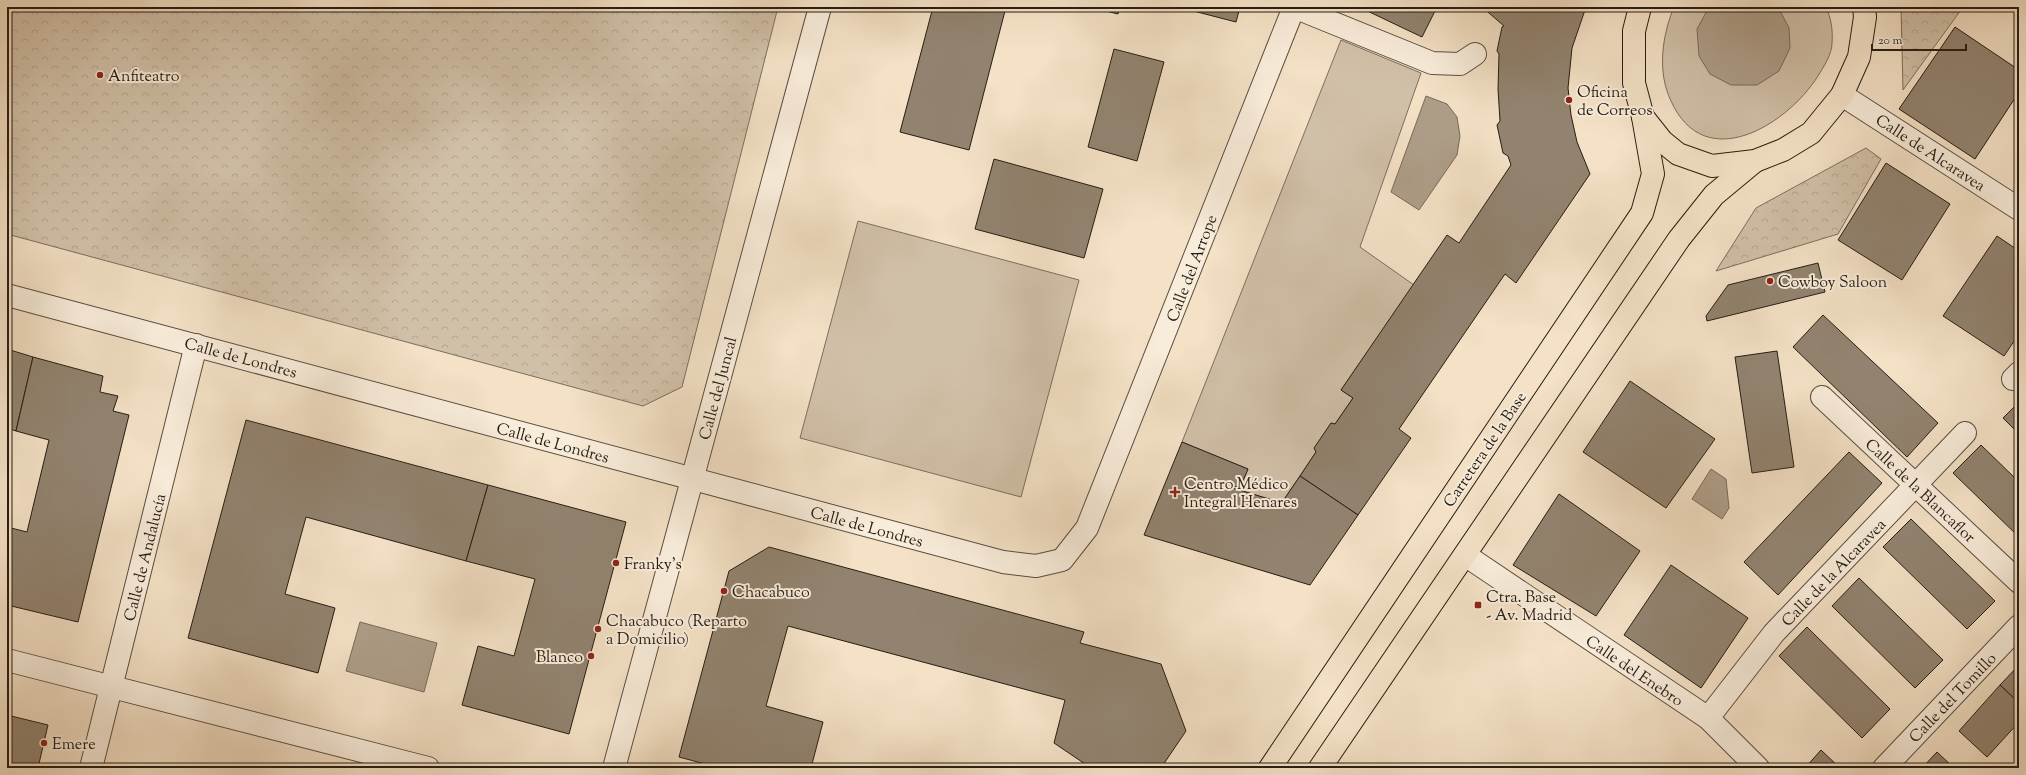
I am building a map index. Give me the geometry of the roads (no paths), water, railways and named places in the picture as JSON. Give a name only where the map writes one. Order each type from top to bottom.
[{"type":"main road","name":"Carretera de la Base","points":[[1270,768],[1642,213],[1653,174],[1643,117],[1634,83],[1634,31],[1640,7]]},
{"type":"main road","points":[[1643,117],[1662,141],[1678,154],[1712,166],[1755,161],[1783,150],[1811,133],[1842,95],[1859,57],[1865,17],[1864,7]]},
{"type":"main road","points":[[1320,768],[1679,239],[1714,195],[1755,161]]},
{"type":"street","name":"Calle del Juncal","points":[[614,768],[820,7]]},
{"type":"street","points":[[1294,7],[1432,63],[1460,64],[1475,54]]},
{"type":"street","name":"Calle del Arrope","points":[[1087,528],[1294,7]]},
{"type":"street","name":"Calle de Alcaravea","points":[[1842,95],[2019,209]]},
{"type":"street","name":"Calle de Londres","points":[[7,295],[1002,562],[1036,566],[1062,560],[1087,528]]},
{"type":"street","name":"Calle de Andalucía","points":[[91,768],[196,345]]},
{"type":"street","name":"Calle de la Blancaflor","points":[[1822,397],[2019,582]]},
{"type":"street","name":"Calle de la Alcaravea","points":[[1708,718],[1774,633],[1966,433]]},
{"type":"street","name":"Calle del Enebro","points":[[1465,555],[1708,718],[1758,768]]},
{"type":"street","name":"Calle del Tomillo","points":[[1884,768],[2019,626]]},
{"type":"street","points":[[7,660],[428,768]]},
{"type":"place","name":"Anfiteatro","points":[[100,75]]},
{"type":"place","name":"Oficina de Correos","points":[[1569,100]]},
{"type":"place","name":"Cowboy Saloon","points":[[1770,281]]},
{"type":"place","name":"Centro Médico Integral Henares","points":[[1175,492]]},
{"type":"place","name":"Franky's","points":[[616,563]]},
{"type":"place","name":"Chacabuco","points":[[724,591]]},
{"type":"place","name":"Ctra. Base - Av. Madrid","points":[[1478,605]]},
{"type":"place","name":"Chacabuco (Reparto a Domicilio)","points":[[598,629]]},
{"type":"place","name":"Blanco","points":[[591,656]]},
{"type":"place","name":"Emere","points":[[44,743]]}]
